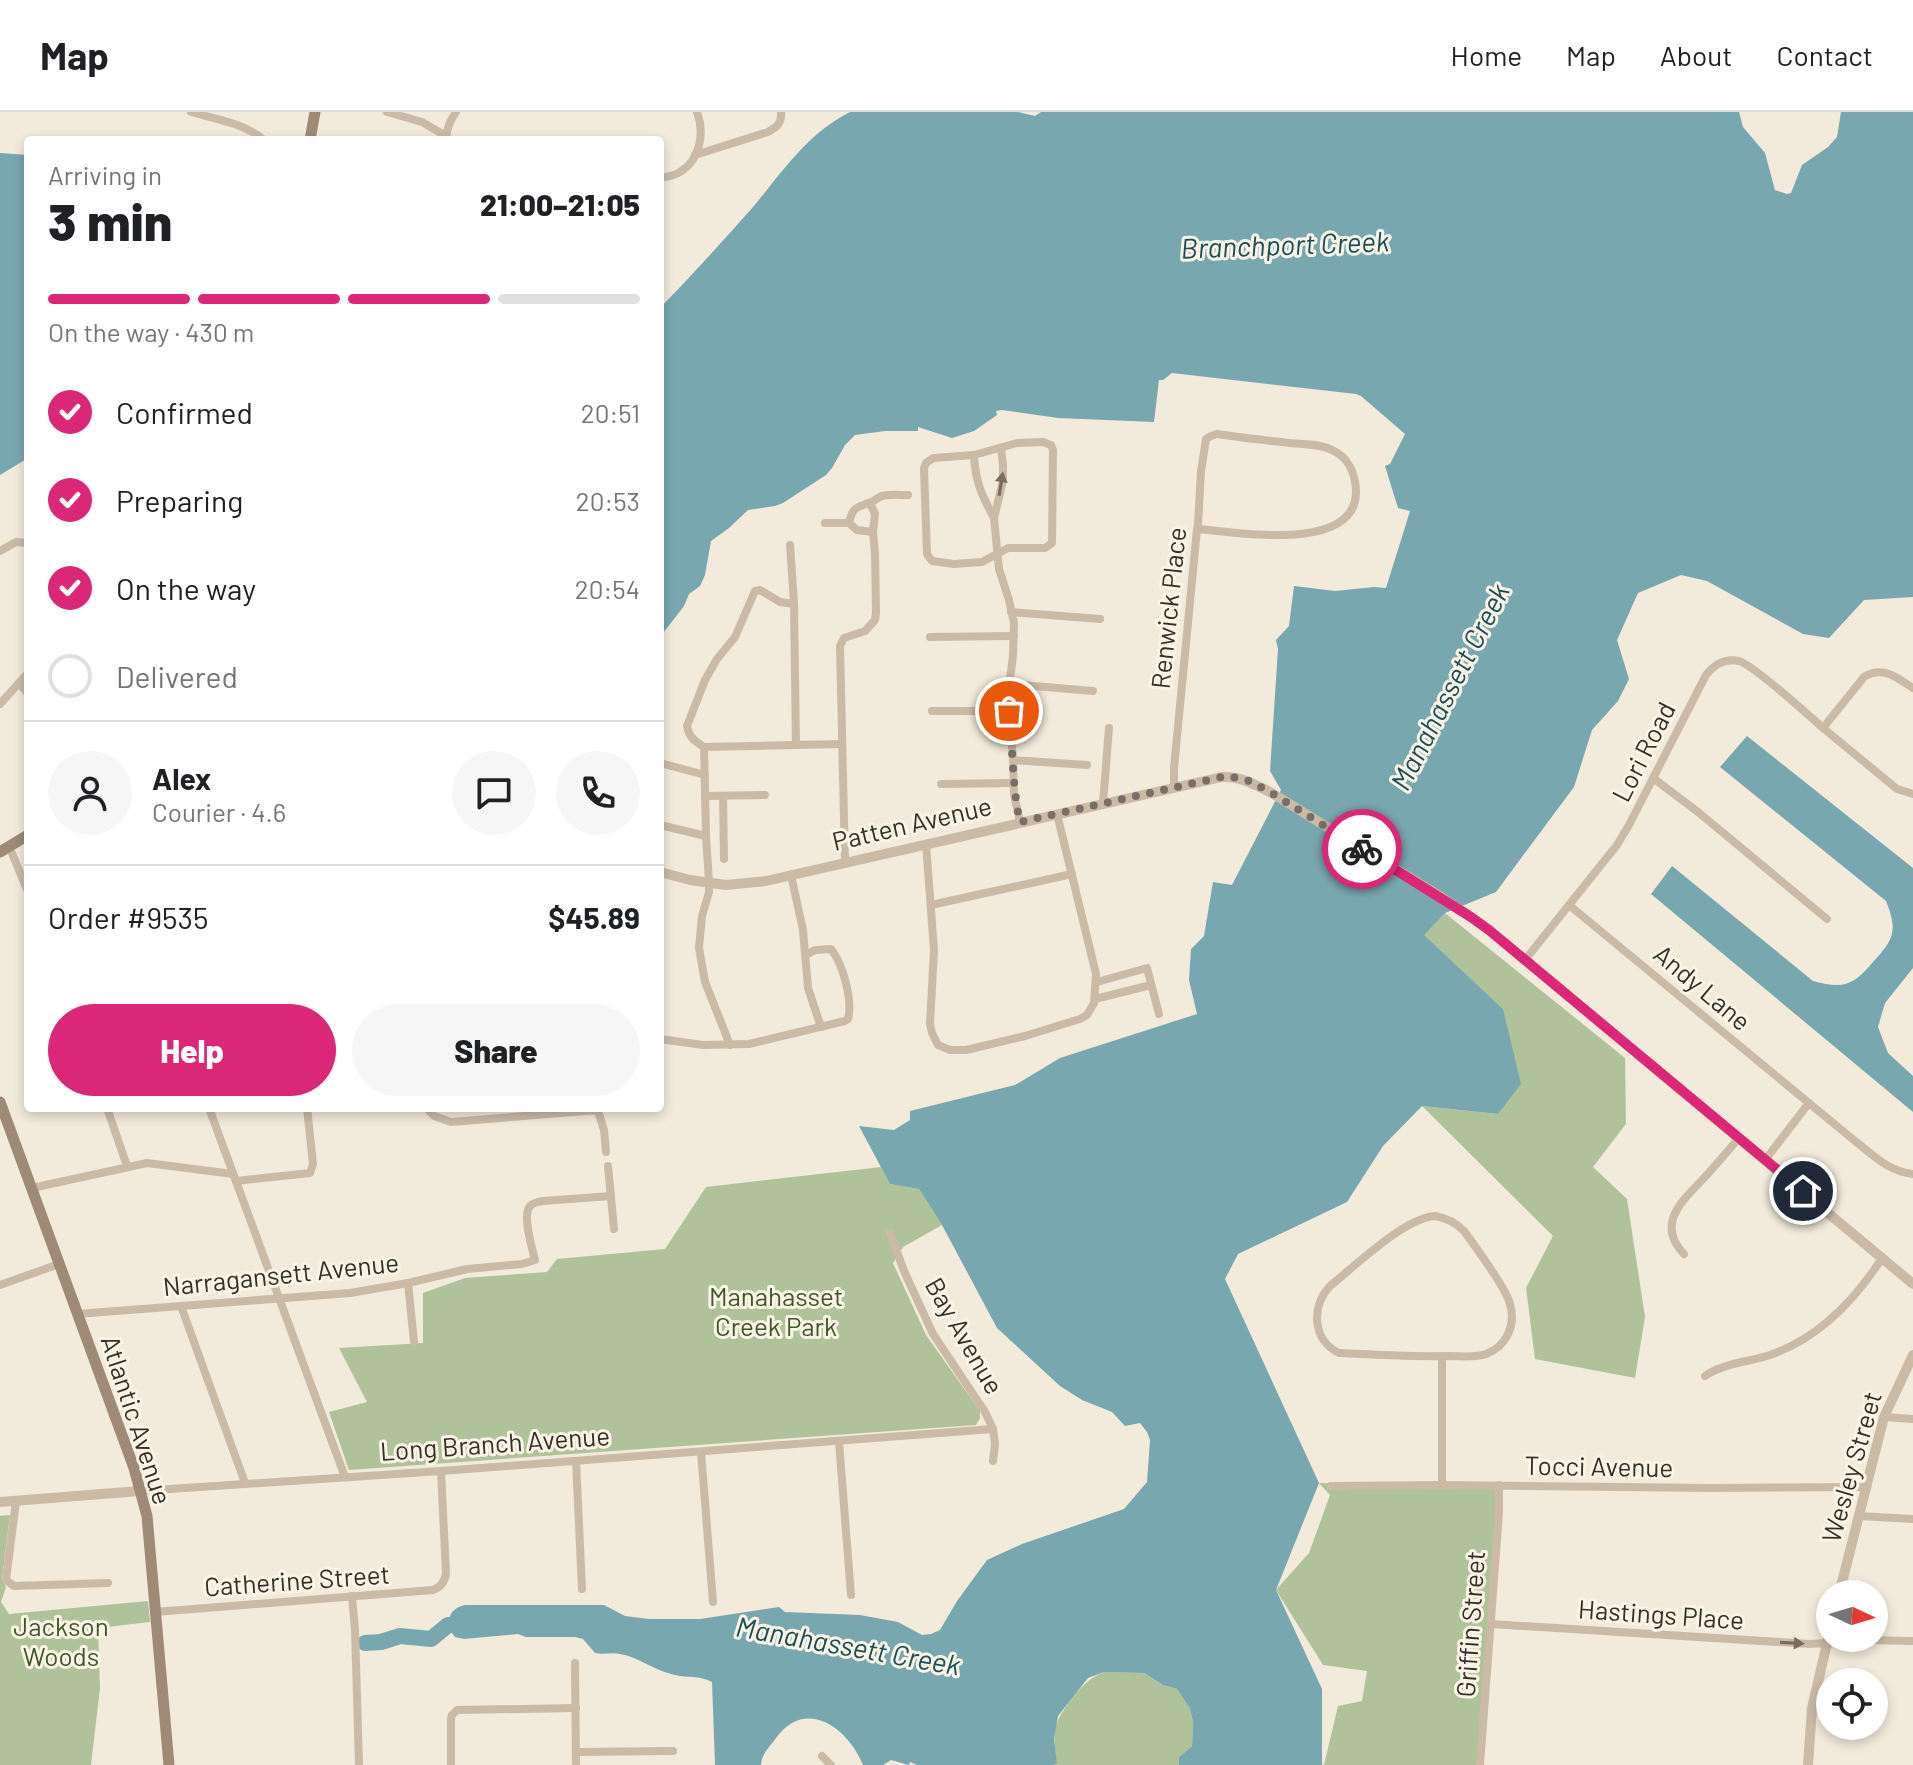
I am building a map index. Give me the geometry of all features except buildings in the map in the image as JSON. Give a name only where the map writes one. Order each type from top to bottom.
[{"type":"main road","points":[[311,136],[315,112]]},
{"type":"main road","points":[[4,849],[24,837]]},
{"type":"main road","name":"Atlantic Avenue","points":[[0,1102],[134,1468],[147,1516],[169,1765]]},
{"type":"street","points":[[191,112],[251,130],[259,136]]},
{"type":"street","points":[[387,112],[422,122],[443,136]]},
{"type":"street","points":[[447,136],[454,112]]},
{"type":"street","points":[[664,177],[680,172],[695,155],[701,135],[697,112]]},
{"type":"street","points":[[695,155],[768,132],[781,121],[781,112]]},
{"type":"street","name":"Renwick Place","points":[[1174,787],[1204,443],[1217,434],[1323,447],[1341,455],[1351,468],[1356,487],[1354,504],[1341,521],[1325,530],[1274,535],[1197,529]]},
{"type":"street","points":[[1043,442],[1051,445],[1053,540],[1049,546],[1008,548],[982,562],[954,564],[932,561],[927,554],[924,468],[933,458],[974,455],[1017,443],[1043,442]]},
{"type":"street","points":[[1001,448],[1003,481],[994,518],[999,569],[1014,623],[1009,711],[1014,795],[1020,822]]},
{"type":"street","points":[[974,455],[979,490],[994,518]]},
{"type":"street","points":[[849,523],[857,507],[884,495],[908,495]]},
{"type":"street","points":[[845,862],[840,646],[848,636],[865,631],[875,620],[875,514],[870,503]]},
{"type":"street","points":[[825,523],[849,523],[857,530],[873,532]]},
{"type":"street","points":[[0,551],[16,542],[24,543]]},
{"type":"street","points":[[790,545],[796,745]]},
{"type":"street","points":[[794,604],[780,602],[760,590],[753,593],[735,637],[705,680],[687,726],[688,734],[704,747],[841,744]]},
{"type":"street","points":[[1011,612],[1100,619]]},
{"type":"street","points":[[930,637],[1014,636]]},
{"type":"street","name":"Lori Road","points":[[1525,960],[1617,845],[1706,675],[1720,663],[1732,661],[1746,664],[1897,789],[1913,794]]},
{"type":"street","points":[[1823,728],[1870,673],[1889,673],[1913,688]]},
{"type":"street","points":[[0,704],[24,677]]},
{"type":"street","points":[[19,683],[24,689]]},
{"type":"street","points":[[1009,684],[1093,691]]},
{"type":"street","points":[[932,711],[1009,711]]},
{"type":"street","points":[[1103,803],[1109,728]]},
{"type":"street","points":[[704,747],[709,892],[699,933],[701,964],[730,1045]]},
{"type":"street","points":[[1013,760],[1087,765]]},
{"type":"street","points":[[664,764],[705,775]]},
{"type":"street","name":"Patten Avenue","points":[[664,873],[690,880],[741,885],[1226,776],[1247,780],[1471,917],[1913,1284]]},
{"type":"street","points":[[1653,778],[1827,919]]},
{"type":"street","points":[[941,784],[1014,783]]},
{"type":"street","points":[[705,796],[765,795]]},
{"type":"street","points":[[723,796],[724,859]]},
{"type":"street","points":[[926,844],[934,950],[930,1024],[938,1045],[950,1050],[966,1050],[1080,1019],[1091,1009],[1095,999],[1097,982],[1089,942],[1057,814]]},
{"type":"street","points":[[664,826],[706,836]]},
{"type":"street","points":[[4,849],[24,885]]},
{"type":"street","points":[[931,905],[1072,874]]},
{"type":"street","points":[[791,875],[806,955],[808,988],[821,1027]]},
{"type":"street","name":"Andy Lane","points":[[1569,905],[1890,1168],[1913,1174]]},
{"type":"street","points":[[664,1040],[730,1045],[764,1041],[848,1019],[850,1010],[846,983],[836,956],[831,949],[815,950],[806,955]]},
{"type":"street","points":[[1097,982],[1147,968],[1159,1014]]},
{"type":"street","points":[[1095,999],[1151,985]]},
{"type":"street","points":[[1765,1160],[1809,1103]]},
{"type":"street","points":[[108,1112],[127,1166]]},
{"type":"street","points":[[210,1112],[345,1477]]},
{"type":"street","points":[[32,1188],[127,1166],[156,1163],[234,1177],[310,1173],[313,1164],[307,1112]]},
{"type":"street","points":[[430,1112],[451,1122],[563,1112]]},
{"type":"street","points":[[598,1112],[606,1152]]},
{"type":"street","points":[[1684,1254],[1673,1238],[1671,1228],[1674,1216],[1683,1200],[1738,1139]]},
{"type":"street","points":[[608,1166],[614,1229]]},
{"type":"street","name":"Narragansett Avenue","points":[[77,1314],[350,1293],[451,1272],[522,1264],[535,1260],[528,1229],[529,1207],[543,1201],[611,1196]]},
{"type":"street","points":[[1430,1216],[1445,1218],[1464,1231],[1506,1295],[1512,1316],[1510,1331],[1496,1348],[1478,1356],[1442,1356],[1339,1353],[1322,1337],[1316,1320],[1319,1300],[1330,1286],[1402,1229],[1430,1216]]},
{"type":"street","name":"Bay Avenue","points":[[890,1233],[933,1334],[993,1429],[993,1461]]},
{"type":"street","points":[[1705,1376],[1719,1368],[1774,1353],[1813,1333],[1844,1307],[1882,1258]]},
{"type":"street","points":[[0,1285],[59,1264]]},
{"type":"street","points":[[408,1283],[414,1342]]},
{"type":"street","points":[[181,1306],[245,1483]]},
{"type":"street","name":"Wesley Street","points":[[1843,1580],[1884,1417],[1913,1355]]},
{"type":"street","points":[[1442,1356],[1442,1485]]},
{"type":"street","points":[[1884,1417],[1913,1419]]},
{"type":"street","name":"Long Branch Avenue","points":[[0,1502],[993,1429]]},
{"type":"street","points":[[839,1442],[851,1595]]},
{"type":"street","points":[[701,1452],[713,1602]]},
{"type":"street","points":[[576,1461],[582,1589]]},
{"type":"street","name":"Catherine Street","points":[[155,1612],[433,1590],[441,1586],[446,1573],[441,1471]]},
{"type":"street","name":"Griffin Street","points":[[1480,1765],[1499,1485]]},
{"type":"street","name":"Tocci Avenue","points":[[1331,1486],[1866,1487]]},
{"type":"street","points":[[16,1501],[6,1580],[14,1586],[108,1583]]},
{"type":"street","points":[[1859,1516],[1913,1519]]},
{"type":"street","points":[[352,1596],[359,1765]]},
{"type":"street","name":"Hastings Place","points":[[1491,1624],[1816,1643]]},
{"type":"street","name":"Hastings Place","points":[[1888,1640],[1913,1641]]},
{"type":"street","points":[[1808,1765],[1812,1708],[1826,1652]]},
{"type":"street","points":[[575,1663],[576,1765]]},
{"type":"street","points":[[451,1765],[451,1719],[457,1710],[576,1708]]},
{"type":"street","points":[[576,1752],[673,1751]]},
{"type":"street","points":[[822,1756],[831,1765]]},
{"type":"green space","points":[[1445,913],[1625,1058],[1626,1124],[1593,1167],[1627,1199],[1645,1317],[1635,1378],[1535,1359],[1526,1288],[1553,1236],[1422,1106],[1498,1114],[1503,1009],[1423,935]]},
{"type":"green space","name":"Manahasset Creek Park","points":[[881,1167],[890,1184],[919,1189],[942,1225],[903,1247],[893,1263],[926,1335],[980,1411],[976,1425],[349,1470],[329,1412],[367,1402],[339,1348],[423,1343],[423,1293],[465,1278],[547,1272],[557,1259],[665,1249],[706,1187]]},
{"type":"green space","points":[[1319,1483],[1500,1488],[1478,1765],[1324,1765],[1338,1706],[1362,1701],[1367,1671],[1323,1665],[1276,1590],[1309,1553],[1330,1495]]},
{"type":"green space","name":"Jackson Woods","points":[[10,1515],[2,1579],[6,1587],[1,1602],[9,1614],[148,1601],[150,1622],[98,1628],[100,1688],[91,1765],[0,1765],[0,1516]]},
{"type":"green space","points":[[1104,1672],[1144,1673],[1163,1685],[1177,1689],[1190,1709],[1193,1722],[1192,1746],[1179,1757],[1179,1765],[1053,1765],[1057,1763],[1056,1727],[1062,1713],[1084,1685]]},
{"type":"water","name":"Branchport Creek","points":[[850,112],[1018,112],[1035,116],[1041,112],[1739,112],[1743,127],[1765,153],[1775,190],[1787,194],[1791,193],[1802,165],[1837,137],[1841,112],[1913,112],[1913,597],[1864,600],[1829,638],[1803,634],[1707,581],[1681,575],[1638,593],[1617,640],[1629,679],[1618,701],[1592,730],[1574,787],[1496,892],[1445,913],[1424,935],[1503,1009],[1521,1084],[1498,1114],[1422,1106],[1383,1146],[1347,1202],[1238,1254],[1225,1279],[1319,1483],[1276,1590],[1322,1689],[1322,1765],[1179,1765],[1179,1757],[1192,1746],[1193,1722],[1190,1709],[1177,1689],[1163,1685],[1144,1673],[1104,1672],[1088,1678],[1058,1716],[1054,1739],[1057,1763],[1053,1765],[917,1765],[910,1762],[909,1765],[891,1760],[883,1765],[863,1765],[837,1729],[813,1719],[800,1720],[788,1726],[766,1751],[761,1765],[715,1765],[712,1682],[668,1673],[617,1653],[595,1653],[583,1639],[575,1637],[526,1637],[518,1634],[464,1639],[455,1637],[450,1627],[451,1613],[465,1605],[604,1605],[625,1616],[649,1619],[700,1619],[779,1607],[785,1612],[860,1615],[898,1622],[922,1635],[931,1634],[940,1630],[987,1560],[1022,1544],[1124,1509],[1147,1482],[1150,1440],[1147,1432],[1140,1423],[1125,1426],[1112,1412],[1082,1400],[1060,1386],[997,1328],[942,1225],[919,1189],[890,1184],[859,1126],[894,1130],[910,1120],[910,1111],[1015,1085],[1060,1058],[1197,1014],[1189,980],[1191,949],[1204,936],[1213,882],[1232,885],[1281,790],[1270,771],[1278,649],[1276,640],[1289,626],[1294,586],[1335,591],[1386,588],[1410,511],[1398,508],[1385,466],[1390,464],[1405,434],[1361,396],[1172,373],[1159,380],[1154,422],[1058,418],[1002,410],[996,411],[997,415],[974,431],[952,438],[918,427],[918,431],[855,435],[826,475],[783,503],[748,510],[711,541],[700,586],[689,594],[684,606],[664,632],[664,304],[742,220],[797,154]]},
{"type":"water","points":[[0,153],[24,155],[24,460],[0,475]]},
{"type":"water","points":[[1747,736],[1913,868],[1913,968],[1885,1003],[1878,1027],[1888,1053],[1913,1076],[1913,1112],[1651,894],[1672,866],[1813,981],[1823,983],[1840,985],[1853,981],[1890,941],[1893,927],[1886,901],[1720,767]]},
{"type":"waterway","name":"Manahassett Creek","points":[[365,1643],[400,1636],[431,1639],[448,1625],[470,1625]]},
{"type":"way so far","points":[[1009,711],[1014,795],[1020,822],[1226,776],[1247,780],[1270,792],[1362,849]]},
{"type":"route","points":[[1362,849],[1489,930],[1803,1191]]}]
